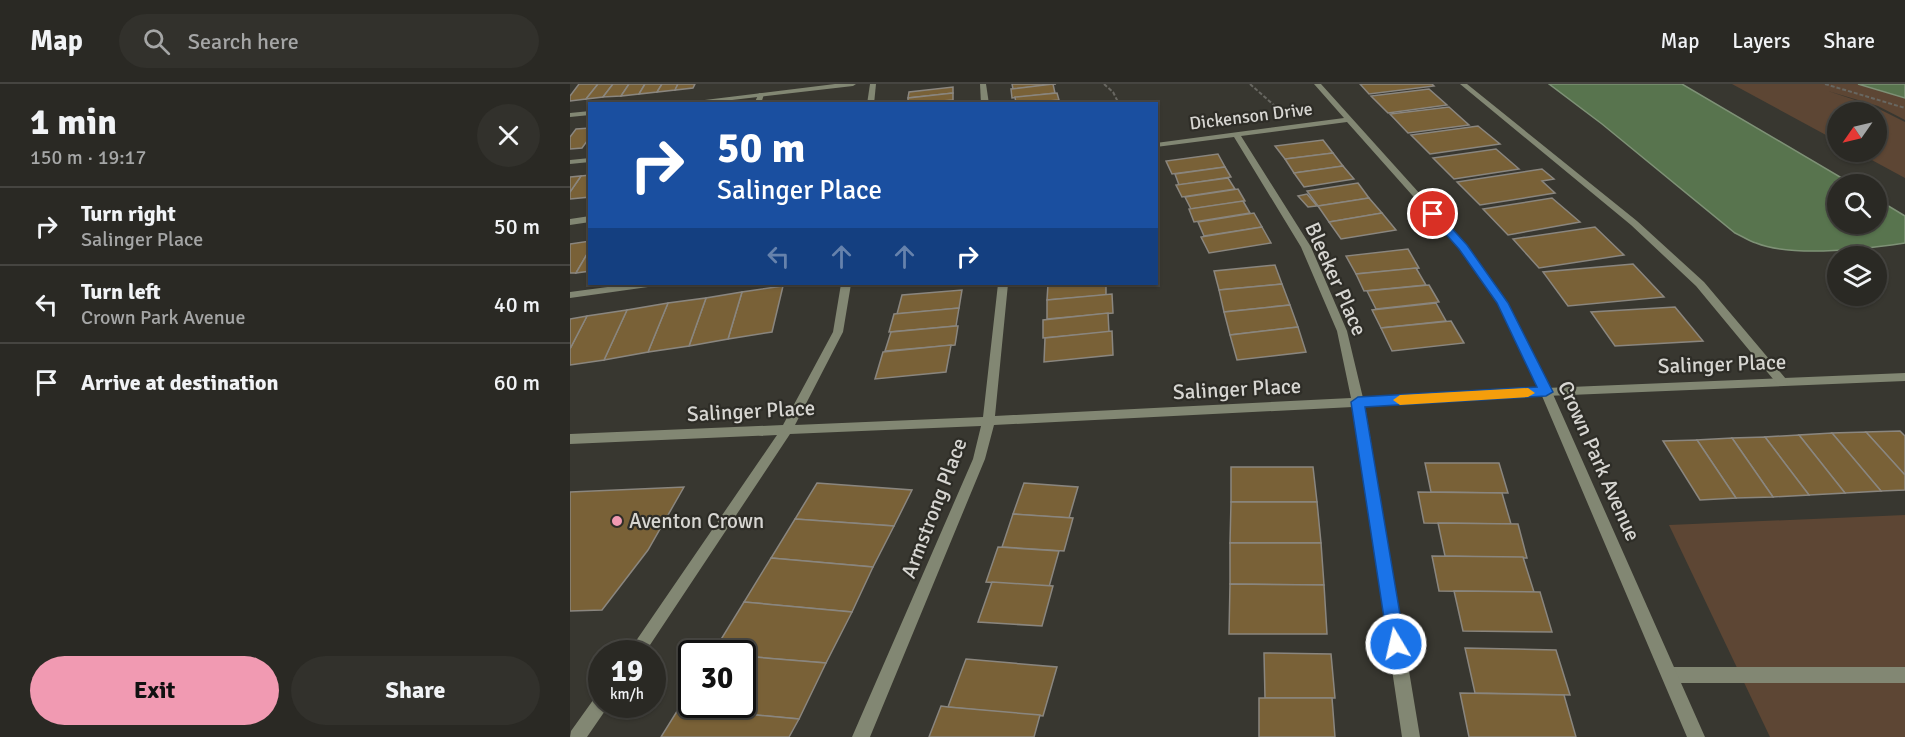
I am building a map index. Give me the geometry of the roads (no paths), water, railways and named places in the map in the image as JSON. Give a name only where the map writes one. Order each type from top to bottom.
[{"type":"street","points":[[692,102],[853,84]]},
{"type":"street","points":[[870,102],[873,84]]},
{"type":"street","points":[[983,84],[985,102]]},
{"type":"street","name":"Crown Park Avenue","points":[[1317,84],[1463,247],[1503,303],[1546,392],[1696,737]]},
{"type":"street","points":[[1462,84],[1634,223],[1700,284],[1782,381]]},
{"type":"street","points":[[758,102],[761,94]]},
{"type":"street","points":[[570,115],[588,113]]},
{"type":"street","name":"Dickenson Drive","points":[[1158,146],[1349,120]]},
{"type":"street","name":"Bleeker Place","points":[[1236,135],[1306,247],[1342,331],[1358,402],[1411,737]]},
{"type":"street","points":[[570,162],[588,160]]},
{"type":"street","points":[[570,222],[588,219]]},
{"type":"street","points":[[570,295],[641,285]]},
{"type":"street","points":[[644,640],[787,429],[838,332],[846,285]]},
{"type":"street","name":"Armstrong Place","points":[[861,737],[979,459],[989,420],[1003,285]]},
{"type":"street","name":"Salinger Place","points":[[570,439],[1905,377]]},
{"type":"street","points":[[1670,675],[1905,675]]},
{"type":"street","points":[[577,737],[591,718]]},
{"type":"place","name":"Aventon Crown","points":[[617,521]]}]
